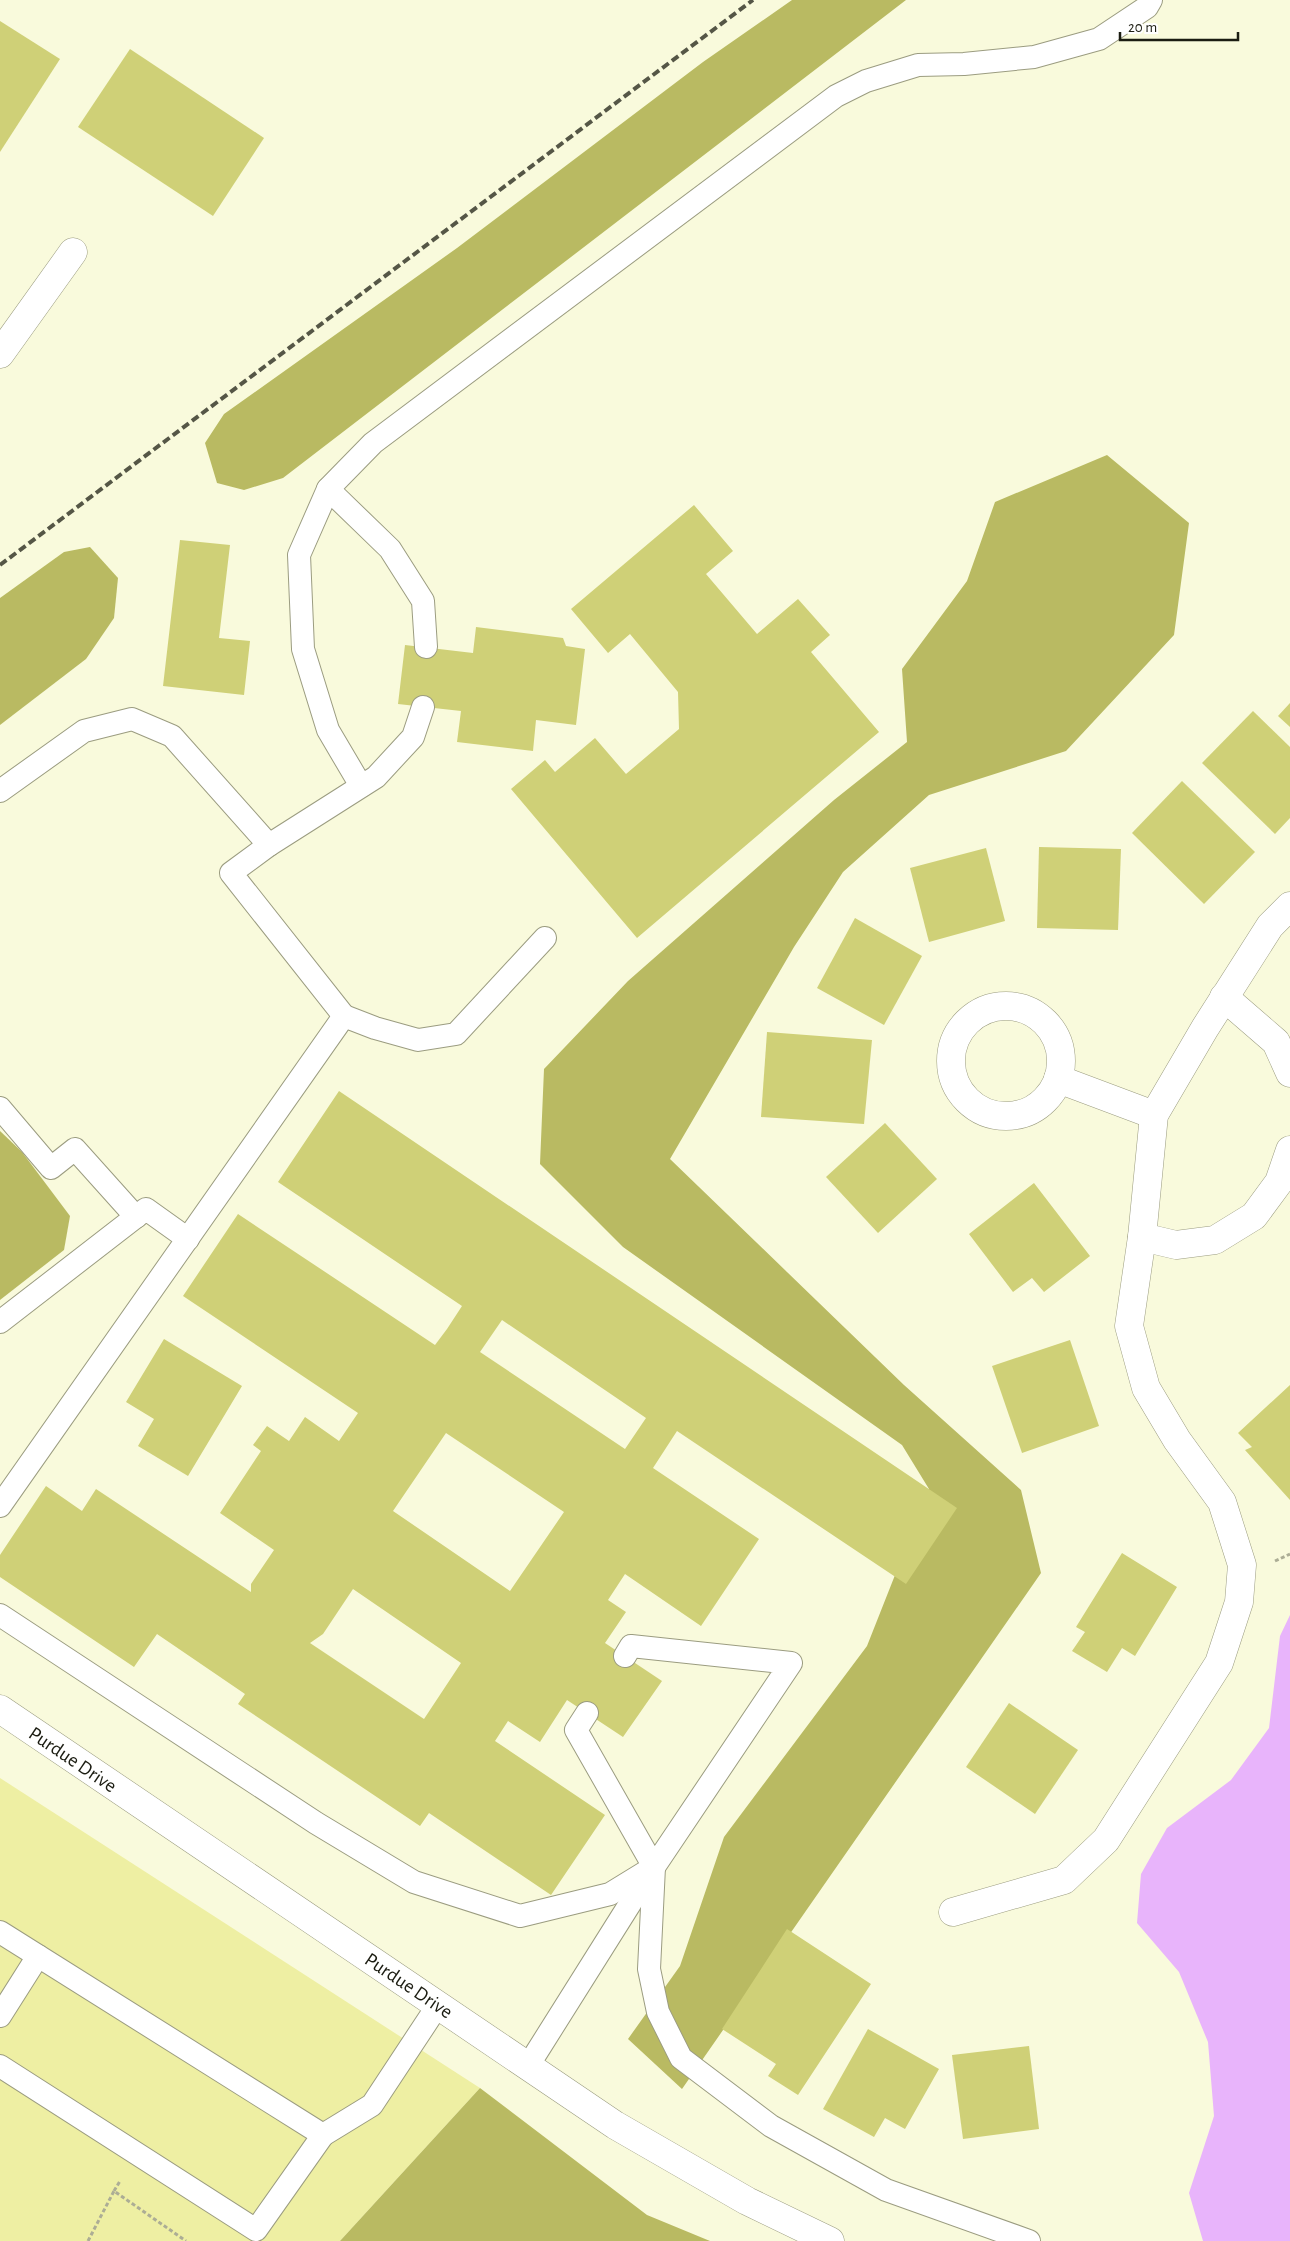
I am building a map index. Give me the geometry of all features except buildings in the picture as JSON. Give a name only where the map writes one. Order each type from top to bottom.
[{"type":"street","points":[[0,354],[73,252]]},
{"type":"street","points":[[953,1912],[1064,1880],[1106,1840],[1219,1663],[1239,1602],[1242,1564],[1222,1502],[1177,1440],[1146,1388],[1129,1326],[1142,1237],[1154,1115],[1224,997],[1270,926],[1290,906]]},
{"type":"street","points":[[1224,997],[1276,1042],[1290,1073]]},
{"type":"street","points":[[1010,1005],[1021,1007],[1038,1016],[1055,1035],[1061,1060],[1058,1079],[1047,1098],[1032,1110],[1020,1114],[1000,1116],[982,1111],[967,1101],[956,1085],[950,1068],[952,1049],[959,1031],[972,1017],[991,1008],[1010,1005]]},
{"type":"street","points":[[1058,1079],[1154,1115]]},
{"type":"street","points":[[1142,1237],[1176,1245],[1215,1240],[1254,1216],[1279,1182],[1290,1150]]},
{"type":"street","name":"Purdue Drive","points":[[1,1713],[616,2125],[747,2201],[830,2241]]},
{"type":"lane","points":[[361,786],[328,730],[303,649],[299,555],[328,489],[373,443],[836,96],[866,81],[918,66],[1034,58],[1099,39],[1147,7],[1150,0]]},
{"type":"lane","points":[[328,489],[390,549],[423,601],[426,647]]},
{"type":"lane","points":[[423,706],[413,737],[376,777],[269,845],[231,873],[344,1016],[374,1028],[418,1040],[456,1034],[545,938]]},
{"type":"lane","points":[[0,791],[84,731],[132,719],[172,736],[269,845]]},
{"type":"lane","points":[[0,1506],[344,1016]]},
{"type":"lane","points":[[0,1108],[51,1168],[75,1149],[136,1217]]},
{"type":"lane","points":[[0,1322],[146,1209],[188,1239]]},
{"type":"lane","points":[[0,1615],[316,1823],[414,1882],[520,1916],[610,1894],[654,1867]]},
{"type":"lane","points":[[528,2066],[654,1867],[791,1663],[632,1646],[625,1656]]},
{"type":"lane","points":[[587,1713],[576,1730],[654,1867],[649,1969],[658,2012],[681,2058],[771,2126],[886,2190],[1029,2241]]},
{"type":"lane","points":[[0,1932],[323,2135]]},
{"type":"lane","points":[[0,2016],[38,1956]]},
{"type":"lane","points":[[0,2066],[256,2230],[323,2135],[372,2105],[438,2005]]},
{"type":"path","points":[[88,2241],[114,2191],[186,2241]]},
{"type":"green space","points":[[0,1778],[480,2088],[340,2241],[0,2241]]},
{"type":"shaded area","points":[[792,0],[906,0],[283,478],[244,490],[217,483],[205,443],[224,414],[457,248],[703,62]]},
{"type":"shaded area","points":[[1107,455],[1189,523],[1174,635],[1066,751],[929,795],[843,872],[794,947],[670,1159],[904,1385],[1021,1490],[1041,1573],[682,2089],[628,2039],[680,1966],[724,1837],[867,1646],[929,1489],[902,1445],[623,1247],[540,1164],[544,1069],[628,981],[834,800],[907,742],[902,669],[967,581],[995,502]]},
{"type":"shaded area","points":[[90,547],[118,578],[114,618],[86,659],[0,725],[0,598],[64,552]]},
{"type":"shaded area","points":[[0,1131],[22,1152],[70,1216],[64,1250],[0,1300]]},
{"type":"shaded area","points":[[1290,1615],[1290,2241],[1203,2241],[1189,2193],[1214,2116],[1208,2042],[1179,1972],[1137,1923],[1141,1874],[1167,1828],[1231,1780],[1269,1728],[1280,1636]]},
{"type":"shaded area","points":[[480,2088],[647,2215],[710,2241],[340,2241]]},
{"type":"railway","points":[[0,565],[753,0]]}]
